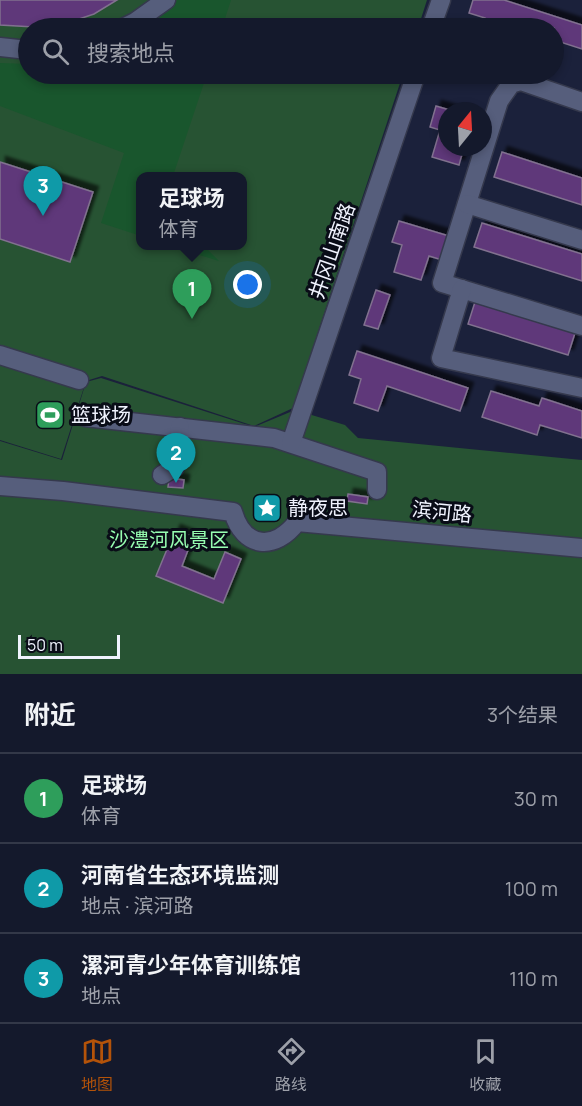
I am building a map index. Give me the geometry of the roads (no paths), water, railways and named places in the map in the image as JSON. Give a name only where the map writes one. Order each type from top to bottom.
[{"type":"street","points":[[129,18],[152,0]]},
{"type":"street","points":[[141,18],[166,0]]},
{"type":"street","points":[[435,18],[441,0]]},
{"type":"street","points":[[0,47],[18,49]]},
{"type":"street","points":[[0,55],[18,56]]},
{"type":"street","name":"井冈山南路","points":[[291,443],[413,84]]},
{"type":"street","points":[[511,84],[499,100],[442,284],[582,326]]},
{"type":"street","points":[[530,84],[582,102]]},
{"type":"street","points":[[467,204],[582,240]]},
{"type":"street","points":[[462,290],[441,358],[582,388]]},
{"type":"street","points":[[0,356],[79,380]]},
{"type":"street","points":[[85,417],[274,438],[377,472],[377,490]]},
{"type":"street","points":[[162,475],[175,467],[180,427]]},
{"type":"street","name":"滨河路","points":[[0,486],[233,512],[242,532],[261,542],[272,542],[282,538],[297,522],[582,548]]},
{"type":"place","name":"漯河青少年体育训练馆","points":[[43,216]]},
{"type":"place","name":"足球场","points":[[192,319]]},
{"type":"place","name":"篮球场","points":[[50,415]]},
{"type":"place","name":"河南省生态环境监测","points":[[176,483]]},
{"type":"place","name":"静夜思","points":[[267,508]]},
{"type":"park label","name":"沙澧河风景区","points":[[169,540]]}]
